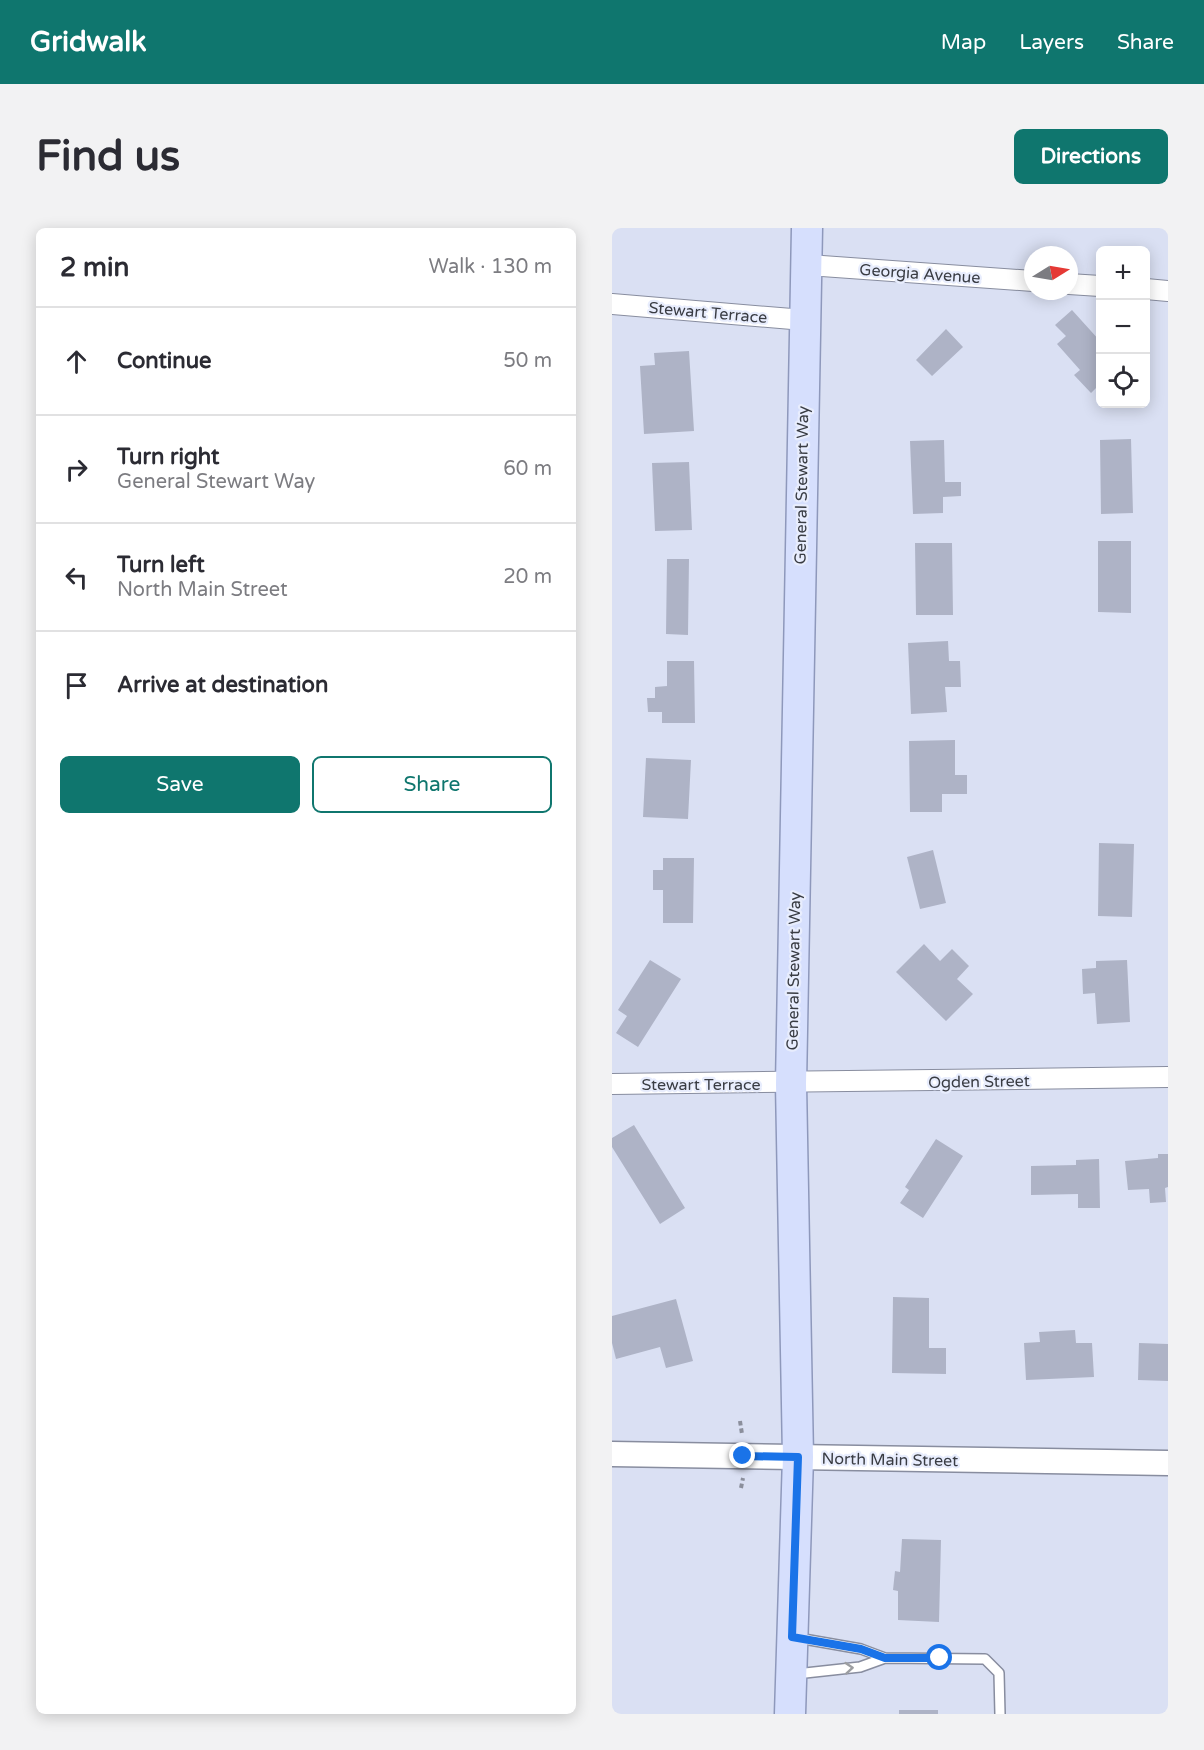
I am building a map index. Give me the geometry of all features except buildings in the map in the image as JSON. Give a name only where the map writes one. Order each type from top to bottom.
[{"type":"main road","name":"General Stewart Way","points":[[790,1714],[798,1457],[791,1084],[807,228]]},
{"type":"street","name":"Georgia Avenue","points":[[808,265],[1024,280]]},
{"type":"street","points":[[1078,285],[1096,286]]},
{"type":"street","points":[[1150,290],[1168,291]]},
{"type":"street","name":"Stewart Terrace","points":[[612,304],[804,320]]},
{"type":"street","name":"Ogden Street","points":[[791,1084],[1168,1077]]},
{"type":"street","name":"Stewart Terrace","points":[[612,1084],[791,1084]]},
{"type":"street","name":"North Main Street","points":[[612,1454],[1168,1463]]},
{"type":"lane","points":[[792,1637],[861,1649],[885,1658],[985,1659],[999,1672],[999,1714]]},
{"type":"lane","points":[[791,1674],[860,1667],[885,1658]]},
{"type":"path","points":[[740,1421],[742,1434]]},
{"type":"path","points":[[741,1488],[744,1474]]},
{"type":"route","points":[[743,1456],[798,1457],[792,1637],[861,1649],[885,1658],[940,1658]]}]
